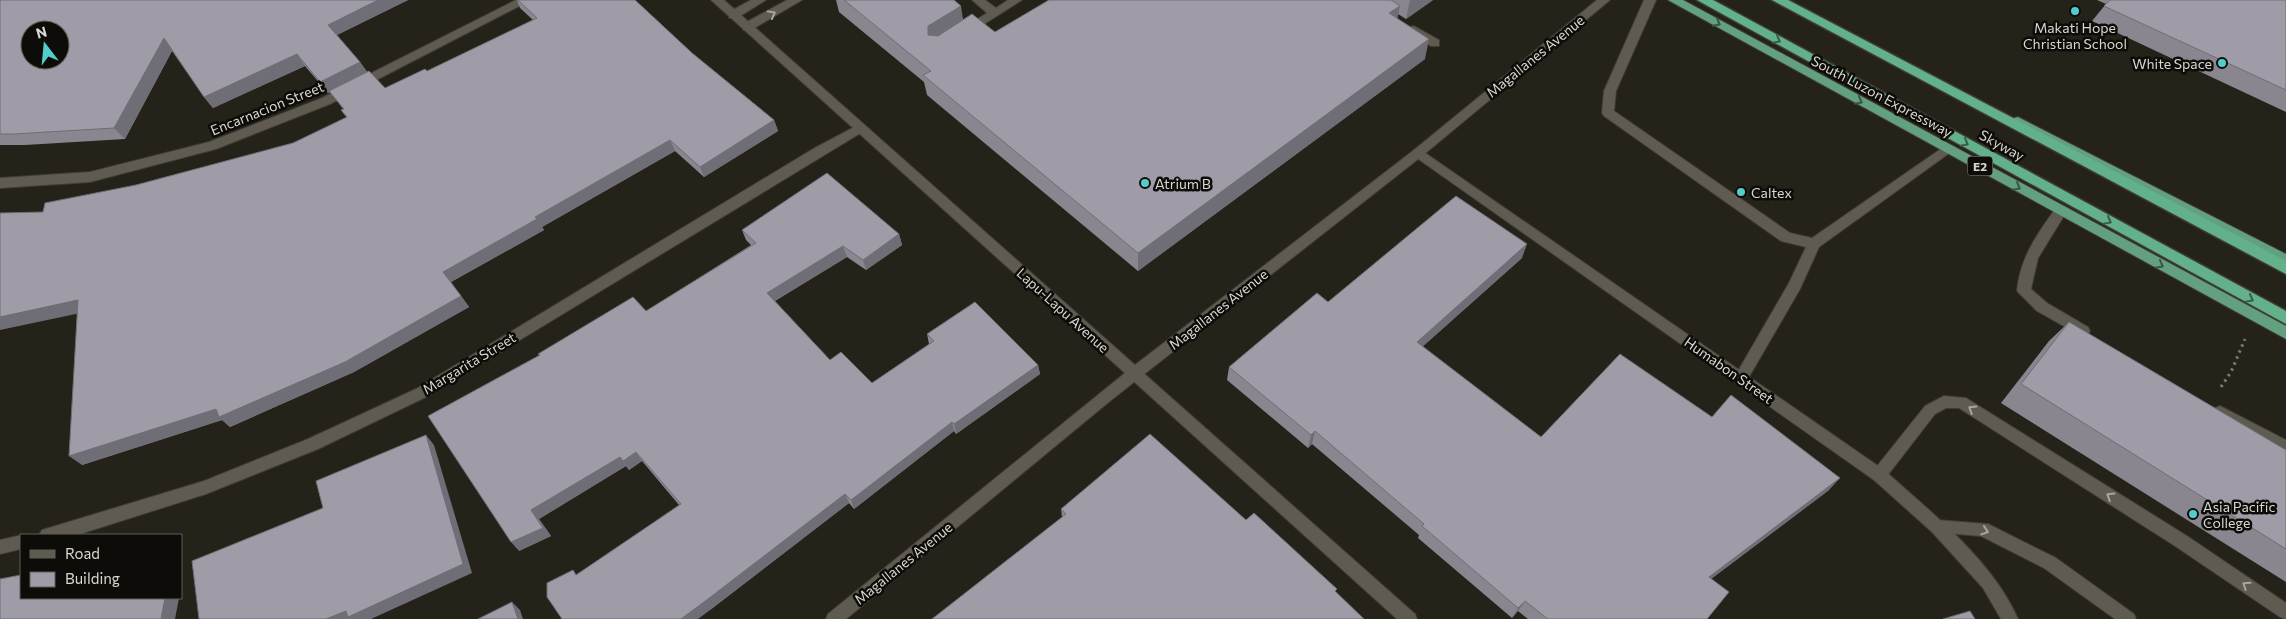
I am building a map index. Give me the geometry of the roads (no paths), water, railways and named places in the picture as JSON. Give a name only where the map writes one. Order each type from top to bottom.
[{"type":"highway","name":"South Luzon Expressway","points":[[1674,0],[2286,333]]},
{"type":"highway","name":"Skyway","points":[[1703,0],[2286,318]]},
{"type":"highway","name":"Skyway","points":[[1778,0],[2286,268]]},
{"type":"highway","points":[[1786,0],[2286,260]]},
{"type":"street","name":"Encarnacion Street","points":[[0,183],[90,176],[212,146],[326,101],[525,0]]},
{"type":"street","name":"Lapu-Lapu Avenue","points":[[717,0],[1203,437],[1409,619]]},
{"type":"street","points":[[733,14],[760,0]]},
{"type":"street","points":[[747,27],[796,0]]},
{"type":"street","points":[[978,0],[995,13]]},
{"type":"street","points":[[953,40],[1016,0]]},
{"type":"street","name":"Magallanes Avenue","points":[[834,619],[1135,374],[1418,153],[1604,0]]},
{"type":"street","points":[[1650,0],[1610,91],[1608,113],[1786,237],[1814,244]]},
{"type":"street","points":[[1404,24],[1435,43]]},
{"type":"street","name":"Margarita Street","points":[[51,534],[80,527],[206,487],[314,444],[421,393],[817,152],[860,128]]},
{"type":"street","points":[[1741,378],[1795,285],[1814,244],[1885,192],[1949,149]]},
{"type":"street","name":"Humabon Street","points":[[1418,153],[1879,475],[1937,527],[1989,583],[2010,619]]},
{"type":"street","points":[[2061,211],[2032,252],[2024,276],[2024,291],[2042,307],[2093,338]]},
{"type":"street","points":[[1879,475],[1930,410],[1944,402],[1961,402],[2181,541],[2286,612]]},
{"type":"street","points":[[2208,406],[2286,447]]},
{"type":"street","points":[[1937,527],[1983,529],[2050,563],[2128,619]]},
{"type":"street","points":[[0,547],[20,542]]},
{"type":"place","name":"Makati Hope Christian School","points":[[2075,11]]},
{"type":"place","name":"White Space","points":[[2222,63]]},
{"type":"place","name":"Atrium B","points":[[1145,183]]},
{"type":"place","name":"Caltex","points":[[1741,192]]},
{"type":"place","name":"Asia Pacific College","points":[[2193,514]]}]
